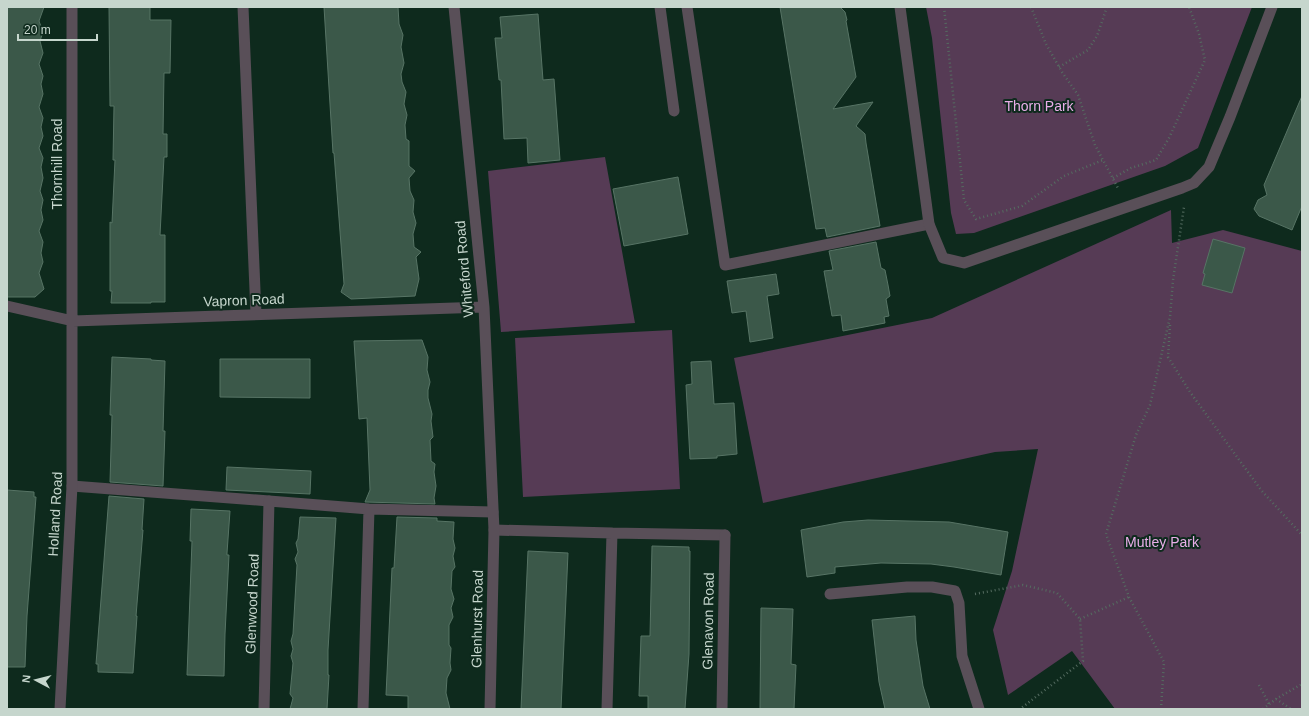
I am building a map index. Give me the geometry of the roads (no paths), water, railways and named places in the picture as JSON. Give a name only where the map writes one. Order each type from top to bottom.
[{"type":"street","name":"Thornhill Road","points":[[72,7],[73,321]]},
{"type":"street","points":[[243,7],[256,314]]},
{"type":"street","name":"Whiteford Road","points":[[454,7],[484,307],[494,530]]},
{"type":"street","points":[[660,7],[674,111]]},
{"type":"street","points":[[687,7],[725,264],[929,224]]},
{"type":"street","points":[[900,7],[929,224],[942,258],[964,263],[1194,183],[1209,166],[1272,7]]},
{"type":"street","name":"Vapron Road","points":[[7,306],[73,321],[484,307]]},
{"type":"street","name":"Holland Road","points":[[60,709],[72,486],[73,321]]},
{"type":"street","points":[[72,486],[369,509],[493,512]]},
{"type":"street","name":"Glenwood Road","points":[[264,709],[270,501]]},
{"type":"street","points":[[363,709],[369,509]]},
{"type":"street","points":[[494,530],[612,533],[607,709]]},
{"type":"street","name":"Glenhurst Road","points":[[490,709],[494,530]]},
{"type":"street","name":"Glenavon Road","points":[[612,533],[725,534],[722,709]]},
{"type":"street","points":[[830,594],[907,587],[932,587],[955,591],[959,603],[962,656],[979,709]]},
{"type":"park label","name":"Thorn Park","points":[[1039,106]]},
{"type":"park label","name":"Mutley Park","points":[[1162,542]]}]
